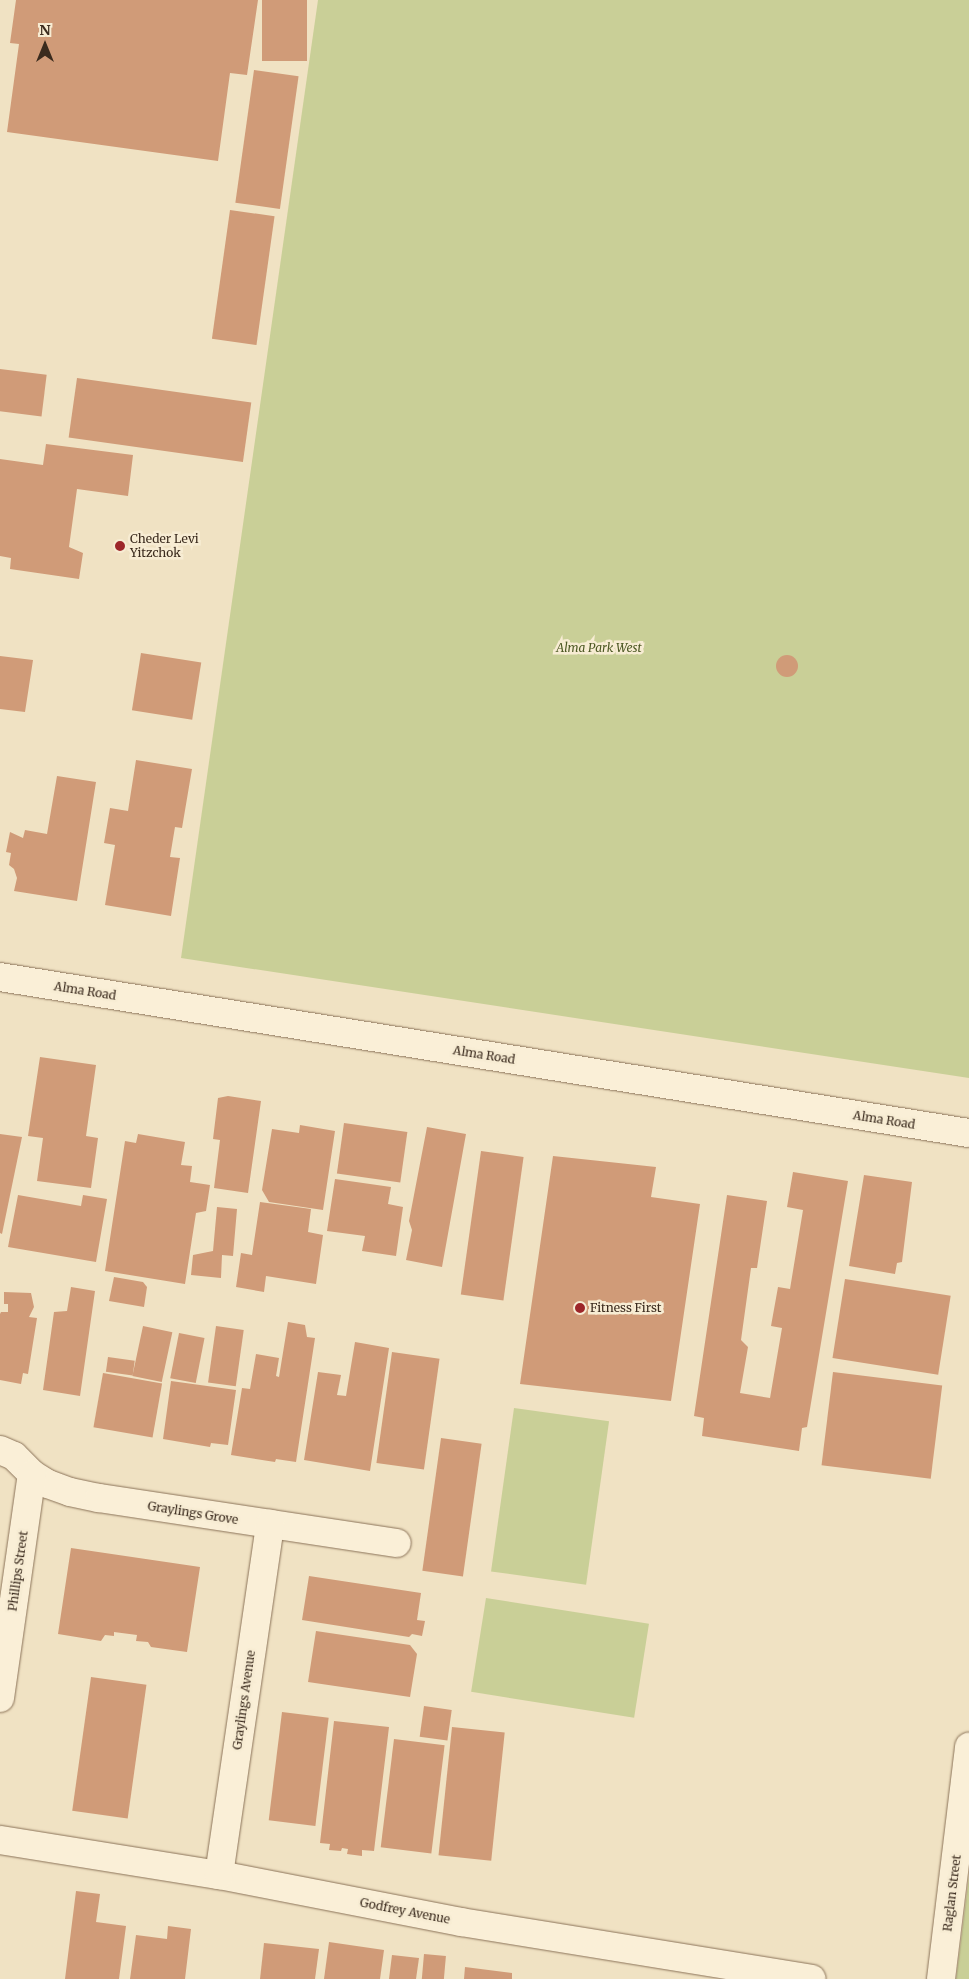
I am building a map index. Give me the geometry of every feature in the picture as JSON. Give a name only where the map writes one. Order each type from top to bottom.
[{"type":"street","name":"Alma Road","points":[[0,976],[969,1133]]},
{"type":"street","name":"Graylings Grove","points":[[0,1450],[14,1456],[32,1474],[48,1484],[70,1492],[397,1543]]},
{"type":"street","name":"Phillips Street","points":[[0,1698],[32,1474]]},
{"type":"street","name":"Graylings Avenue","points":[[219,1875],[270,1524]]},
{"type":"street","name":"Raglan Street","points":[[941,1979],[969,1747]]},
{"type":"street","name":"Godfrey Avenue","points":[[0,1840],[219,1875],[461,1922],[811,1979]]},
{"type":"green space","name":"Alma Park West","points":[[318,0],[969,0],[969,1078],[181,958]]},
{"type":"green space","points":[[514,1408],[609,1421],[586,1585],[491,1571]]},
{"type":"green space","points":[[486,1598],[649,1624],[634,1718],[471,1692]]},
{"type":"green space","points":[[969,1876],[969,1979],[956,1979]]},
{"type":"building","points":[[16,0],[258,0],[247,75],[230,73],[218,161],[7,132],[19,44],[10,43]]},
{"type":"building","points":[[262,0],[307,0],[307,61],[262,61]]},
{"type":"building","points":[[254,70],[299,76],[280,209],[235,203]]},
{"type":"building","points":[[230,210],[275,216],[256,345],[212,339]]},
{"type":"building","points":[[0,369],[47,375],[42,416],[0,411]]},
{"type":"building","points":[[77,378],[251,402],[243,462],[69,437]]},
{"type":"building","points":[[46,444],[133,455],[128,496],[77,489],[69,547],[83,553],[79,579],[10,569],[11,558],[0,556],[0,459],[43,465]]},
{"type":"building","points":[[141,653],[201,663],[192,720],[132,710]]},
{"type":"building","points":[[787,655],[795,658],[798,666],[795,674],[787,677],[779,674],[776,666],[779,658]]},
{"type":"building","points":[[0,656],[33,660],[25,712],[0,709]]},
{"type":"building","points":[[136,760],[192,769],[182,828],[175,827],[170,857],[180,858],[171,916],[105,905],[115,845],[104,843],[110,808],[128,811]]},
{"type":"building","points":[[57,776],[96,782],[77,901],[14,891],[17,878],[14,869],[9,865],[11,853],[6,852],[10,832],[23,838],[25,830],[47,834]]},
{"type":"building","points":[[40,1057],[96,1065],[86,1136],[98,1138],[91,1188],[37,1181],[43,1138],[28,1136]]},
{"type":"building","points":[[228,1096],[261,1101],[248,1193],[214,1188],[220,1140],[213,1139],[218,1098]]},
{"type":"building","points":[[344,1123],[407,1132],[400,1182],[337,1174]]},
{"type":"building","points":[[300,1125],[335,1131],[323,1210],[269,1202],[262,1190],[272,1129],[299,1133]]},
{"type":"building","points":[[427,1127],[466,1134],[442,1267],[406,1260],[412,1230],[409,1221]]},
{"type":"building","points":[[0,1134],[22,1137],[2,1234],[0,1233]]},
{"type":"building","points":[[138,1134],[185,1142],[181,1165],[192,1166],[190,1182],[210,1185],[206,1211],[196,1213],[185,1284],[105,1271],[125,1141],[136,1143]]},
{"type":"building","points":[[481,1151],[524,1157],[503,1301],[461,1295]]},
{"type":"building","points":[[553,1156],[656,1167],[651,1197],[700,1204],[671,1401],[520,1384]]},
{"type":"building","points":[[793,1172],[848,1181],[807,1427],[802,1428],[799,1451],[702,1436],[704,1418],[694,1416],[727,1195],[767,1201],[757,1268],[751,1268],[741,1340],[748,1347],[740,1393],[770,1398],[782,1328],[771,1326],[778,1287],[790,1289],[803,1210],[787,1207]]},
{"type":"building","points":[[864,1175],[912,1182],[902,1262],[897,1263],[895,1274],[849,1266]]},
{"type":"building","points":[[335,1179],[391,1187],[388,1204],[403,1207],[396,1256],[362,1251],[365,1236],[327,1231]]},
{"type":"building","points":[[18,1195],[81,1206],[83,1195],[107,1199],[96,1262],[8,1247]]},
{"type":"building","points":[[260,1202],[311,1209],[308,1232],[323,1235],[316,1284],[266,1276],[264,1292],[236,1287],[241,1253],[252,1255]]},
{"type":"building","points":[[217,1207],[237,1209],[233,1256],[222,1255],[221,1278],[191,1275],[193,1255],[213,1251]]},
{"type":"building","points":[[114,1277],[143,1282],[147,1287],[144,1307],[109,1301]]},
{"type":"building","points":[[845,1279],[951,1296],[938,1375],[832,1358]]},
{"type":"building","points":[[71,1287],[95,1291],[80,1396],[43,1390],[54,1312],[67,1311]]},
{"type":"building","points":[[4,1292],[31,1293],[34,1307],[29,1317],[37,1318],[28,1374],[23,1373],[21,1384],[0,1380],[0,1314],[1,1312],[8,1312],[8,1304],[4,1304]]},
{"type":"building","points":[[288,1322],[305,1325],[307,1337],[315,1338],[296,1462],[276,1459],[275,1462],[231,1455],[242,1388],[250,1389],[256,1354],[279,1358],[276,1376],[279,1377]]},
{"type":"building","points":[[143,1326],[172,1332],[162,1382],[132,1376]]},
{"type":"building","points":[[216,1326],[244,1330],[236,1386],[208,1382]]},
{"type":"building","points":[[179,1333],[205,1338],[196,1383],[170,1378]]},
{"type":"building","points":[[355,1342],[389,1348],[370,1471],[304,1460],[318,1372],[341,1375],[337,1395],[346,1396]]},
{"type":"building","points":[[392,1352],[440,1359],[424,1470],[376,1463]]},
{"type":"building","points":[[108,1357],[135,1361],[133,1376],[106,1372]]},
{"type":"building","points":[[833,1372],[942,1385],[931,1479],[822,1465]]},
{"type":"building","points":[[103,1373],[162,1383],[153,1438],[93,1427]]},
{"type":"building","points":[[171,1381],[236,1390],[228,1445],[211,1443],[210,1447],[163,1439]]},
{"type":"building","points":[[441,1438],[482,1444],[463,1576],[422,1571]]},
{"type":"building","points":[[71,1548],[200,1567],[187,1652],[151,1647],[148,1642],[136,1641],[137,1635],[114,1632],[114,1636],[105,1635],[101,1641],[58,1634]]},
{"type":"building","points":[[309,1576],[421,1593],[417,1620],[425,1621],[422,1636],[412,1634],[409,1637],[302,1620]]},
{"type":"building","points":[[316,1631],[410,1645],[417,1654],[410,1697],[308,1682]]},
{"type":"building","points":[[91,1677],[146,1685],[128,1818],[72,1811]]},
{"type":"building","points":[[424,1706],[452,1710],[447,1741],[420,1737]]},
{"type":"building","points":[[282,1712],[329,1718],[315,1826],[269,1820]]},
{"type":"building","points":[[334,1721],[389,1727],[374,1851],[362,1850],[362,1856],[347,1854],[348,1849],[342,1848],[341,1851],[329,1850],[330,1844],[320,1843]]},
{"type":"building","points":[[452,1727],[505,1733],[491,1861],[439,1855]]},
{"type":"building","points":[[394,1739],[445,1745],[431,1853],[381,1847]]},
{"type":"building","points":[[76,1891],[100,1894],[96,1922],[126,1926],[119,1979],[65,1979]]},
{"type":"building","points":[[168,1926],[191,1929],[185,1979],[130,1979],[136,1935],[167,1939]]},
{"type":"building","points":[[329,1942],[384,1950],[380,1979],[324,1979]]},
{"type":"building","points":[[264,1943],[319,1949],[315,1979],[260,1979]]},
{"type":"building","points":[[424,1954],[446,1956],[444,1979],[422,1979]]},
{"type":"building","points":[[392,1955],[419,1958],[416,1979],[389,1979]]},
{"type":"building","points":[[465,1967],[512,1973],[512,1979],[464,1979]]},
{"type":"place","name":"Cheder Levi Yitzchok","points":[[120,546]]},
{"type":"place","name":"Fitness First","points":[[580,1308]]}]
